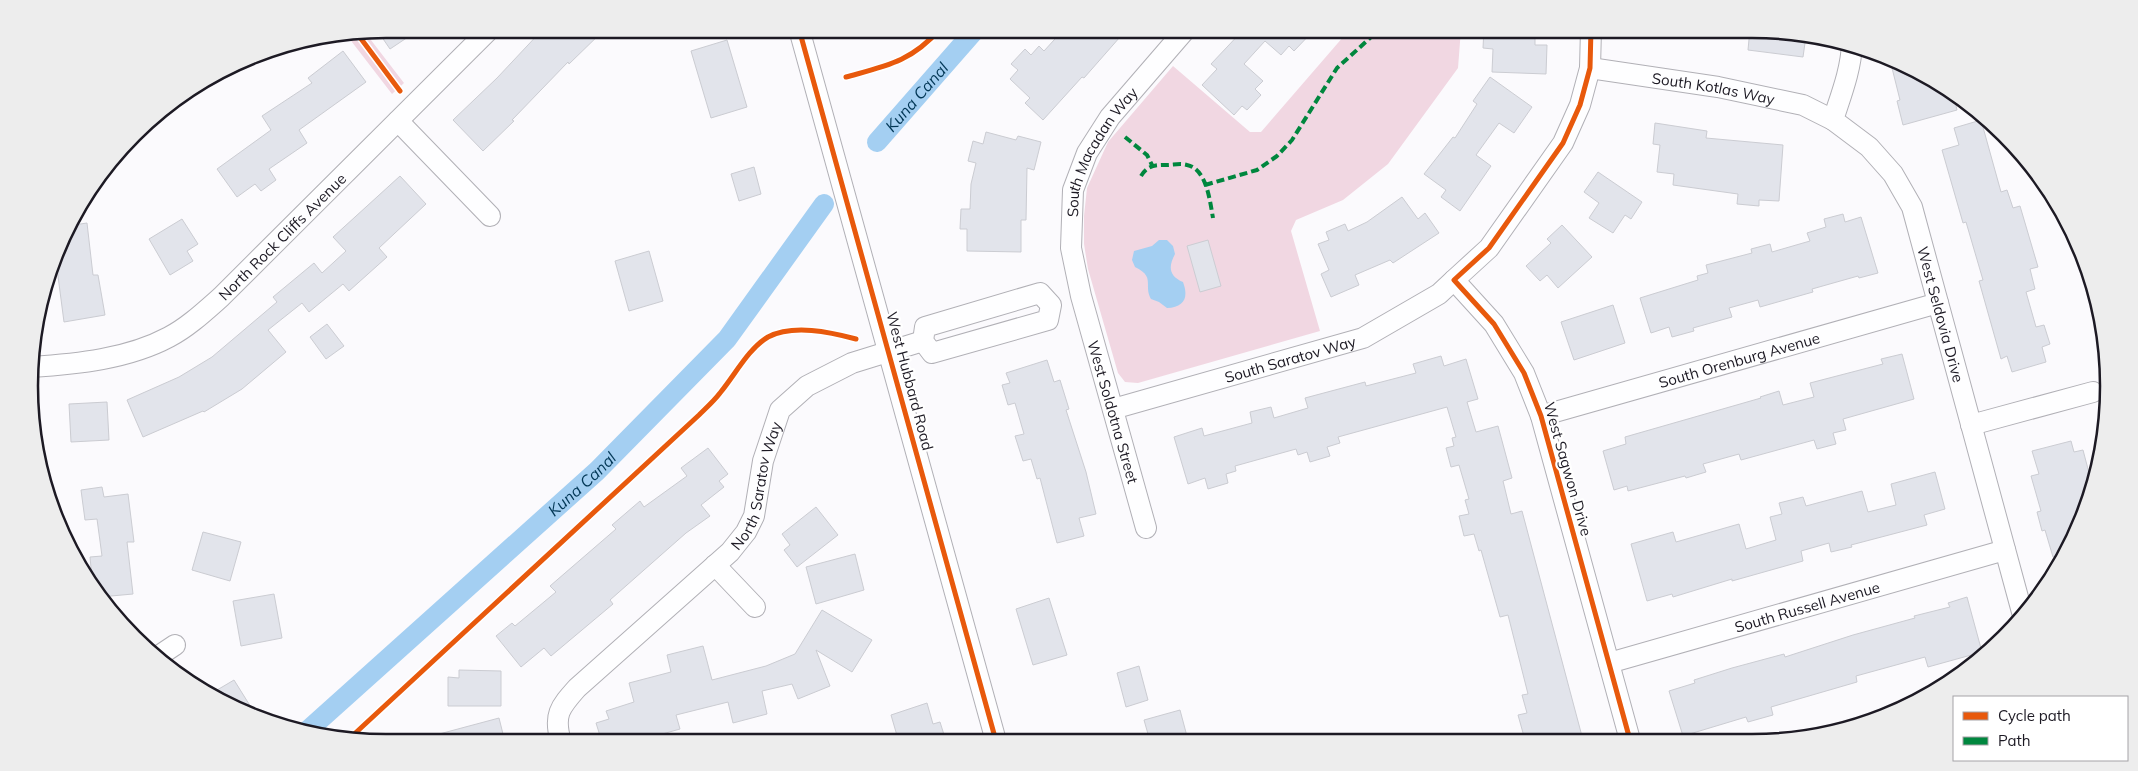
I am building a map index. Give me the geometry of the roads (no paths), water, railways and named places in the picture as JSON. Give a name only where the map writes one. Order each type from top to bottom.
[{"type":"street","name":"North Rock Cliffs Avenue","points":[[38,366],[109,358],[138,350],[168,337],[195,320],[221,298],[481,38]]},
{"type":"street","name":"West Hubbard Road","points":[[801,38],[994,734]]},
{"type":"street","name":"South Macadan Way","points":[[1081,296],[1071,248],[1072,190],[1087,153],[1110,118],[1178,38]]},
{"type":"street","points":[[1454,280],[1489,248],[1563,143],[1580,105],[1590,68],[1591,38]]},
{"type":"street","points":[[1833,120],[1847,74],[1851,52]]},
{"type":"street","name":"South Kotlas Way","points":[[1590,68],[1718,87],[1803,105],[1833,120]]},
{"type":"street","name":"West Seldovia Drive","points":[[1833,120],[1869,147],[1893,174],[1912,208],[2021,607]]},
{"type":"street","points":[[398,122],[490,216]]},
{"type":"street","name":"South Saratov Way","points":[[1112,409],[1363,338],[1439,294],[1454,280]]},
{"type":"street","name":"West Sagwon Drive","points":[[1454,280],[1494,324],[1524,373],[1541,416],[1628,734]]},
{"type":"street","points":[[1040,293],[1051,305],[1048,320],[1039,323],[932,353],[923,341],[925,327],[1040,293]]},
{"type":"street","points":[[1051,305],[1081,296]]},
{"type":"street","name":"West Soldotna Street","points":[[1081,296],[1146,528]]},
{"type":"street","name":"South Orenburg Avenue","points":[[1541,416],[1938,303]]},
{"type":"street","name":"North Saratov Way","points":[[560,734],[558,723],[560,708],[577,688],[730,552],[746,532],[754,516],[763,461],[780,410],[807,386],[852,364],[923,341]]},
{"type":"street","points":[[1971,425],[2093,392]]},
{"type":"street","name":"South Russell Avenue","points":[[1609,663],[2005,550]]},
{"type":"street","name":"North Saratov Way","points":[[715,565],[755,607]]},
{"type":"street","points":[[163,653],[175,645]]},
{"type":"water","points":[[1159,240],[1167,240],[1173,246],[1175,254],[1171,263],[1171,271],[1178,280],[1183,282],[1185,288],[1184,301],[1178,306],[1167,308],[1151,299],[1147,278],[1145,274],[1135,267],[1132,260],[1134,251],[1152,246]]},
{"type":"waterway","name":"Kuna Canal","points":[[877,142],[968,38]]},
{"type":"waterway","name":"Kuna Canal","points":[[313,726],[597,471],[727,339],[824,204]]}]
